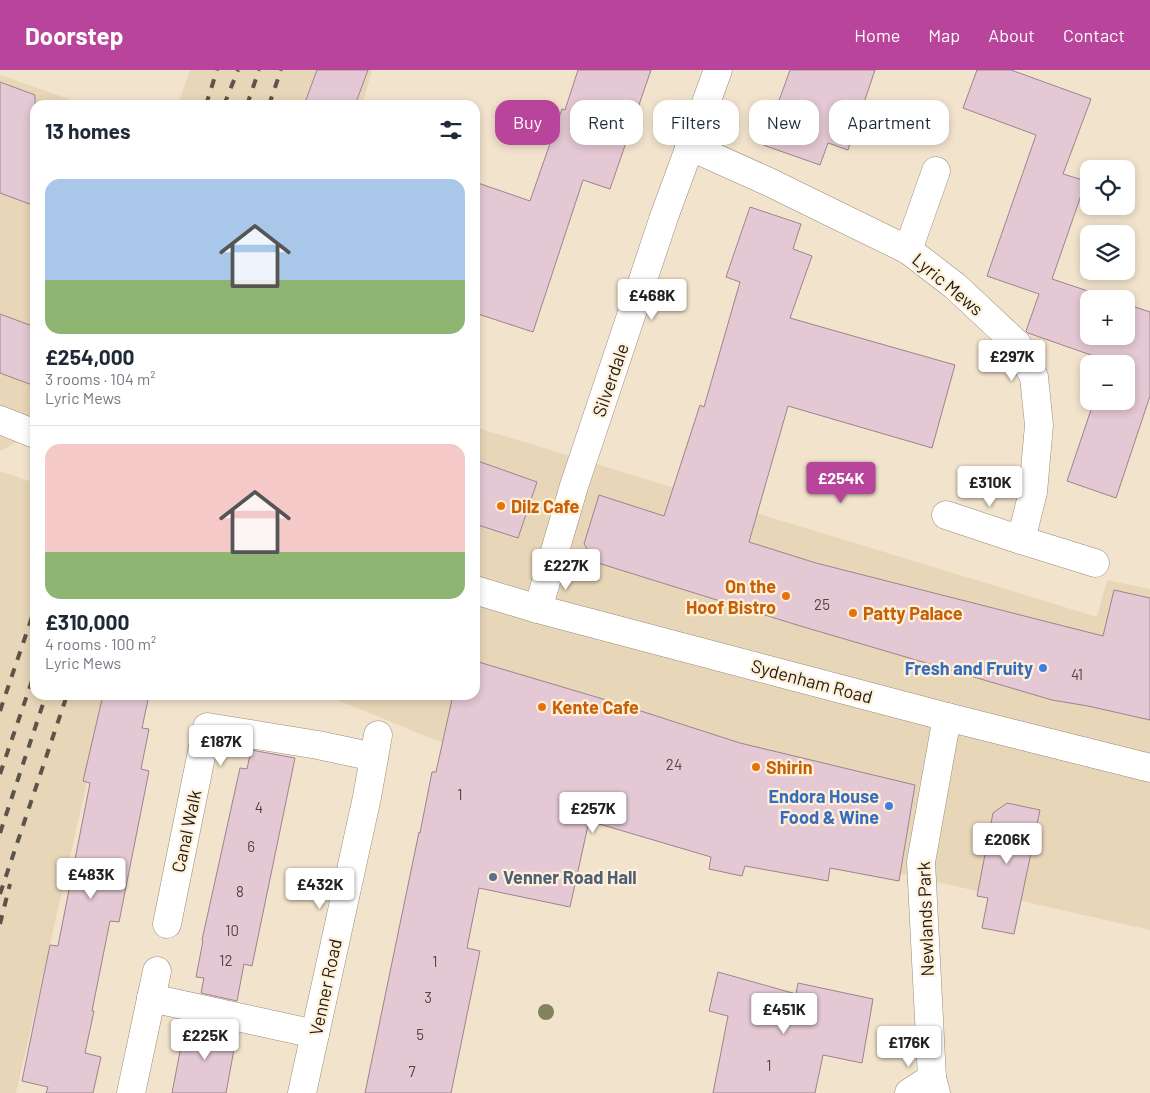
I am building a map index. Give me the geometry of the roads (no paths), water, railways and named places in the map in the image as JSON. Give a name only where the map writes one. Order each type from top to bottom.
[{"type":"street","name":"Silverdale","points":[[538,608],[574,486],[689,146],[718,70]]},
{"type":"street","name":"Lyric Mews","points":[[689,146],[769,182],[908,250],[955,286],[1016,344],[1034,377],[1039,425],[1033,492],[1021,540]]},
{"type":"street","points":[[908,250],[936,171]]},
{"type":"street","points":[[0,420],[30,432]]},
{"type":"street","points":[[946,515],[1096,563]]},
{"type":"street","name":"Sydenham Road","points":[[480,591],[947,717],[1150,768]]},
{"type":"street","name":"Newlands Park","points":[[934,1085],[921,862],[947,717]]},
{"type":"street","name":"Canal Walk","points":[[167,924],[208,727],[318,745],[376,746]]},
{"type":"street","name":"Venner Road","points":[[302,1093],[365,806],[376,746]]},
{"type":"street","points":[[131,1093],[157,972]]},
{"type":"street","points":[[151,998],[315,1034]]},
{"type":"street","points":[[909,1093],[934,1085]]},
{"type":"railway","points":[[208,100],[217,70]]},
{"type":"railway","points":[[226,100],[238,70]]},
{"type":"railway","points":[[249,100],[259,70]]},
{"type":"railway","points":[[271,100],[281,70]]},
{"type":"railway","points":[[0,711],[30,623]]},
{"type":"railway","points":[[0,774],[30,687]]},
{"type":"railway","points":[[0,833],[44,700]]},
{"type":"railway","points":[[0,894],[65,700]]},
{"type":"railway","points":[[0,924],[10,884]]},
{"type":"place","name":"Dilz Cafe","points":[[501,506]]},
{"type":"place","name":"On the Hoof Bistro","points":[[786,596]]},
{"type":"place","name":"Patty Palace","points":[[853,613]]},
{"type":"place","name":"Fresh and Fruity","points":[[1043,668]]},
{"type":"place","name":"Kente Cafe","points":[[542,707]]},
{"type":"place","name":"Shirin","points":[[756,767]]},
{"type":"place","name":"Endora House Food & Wine","points":[[889,806]]},
{"type":"place","name":"Venner Road Hall","points":[[493,877]]}]
